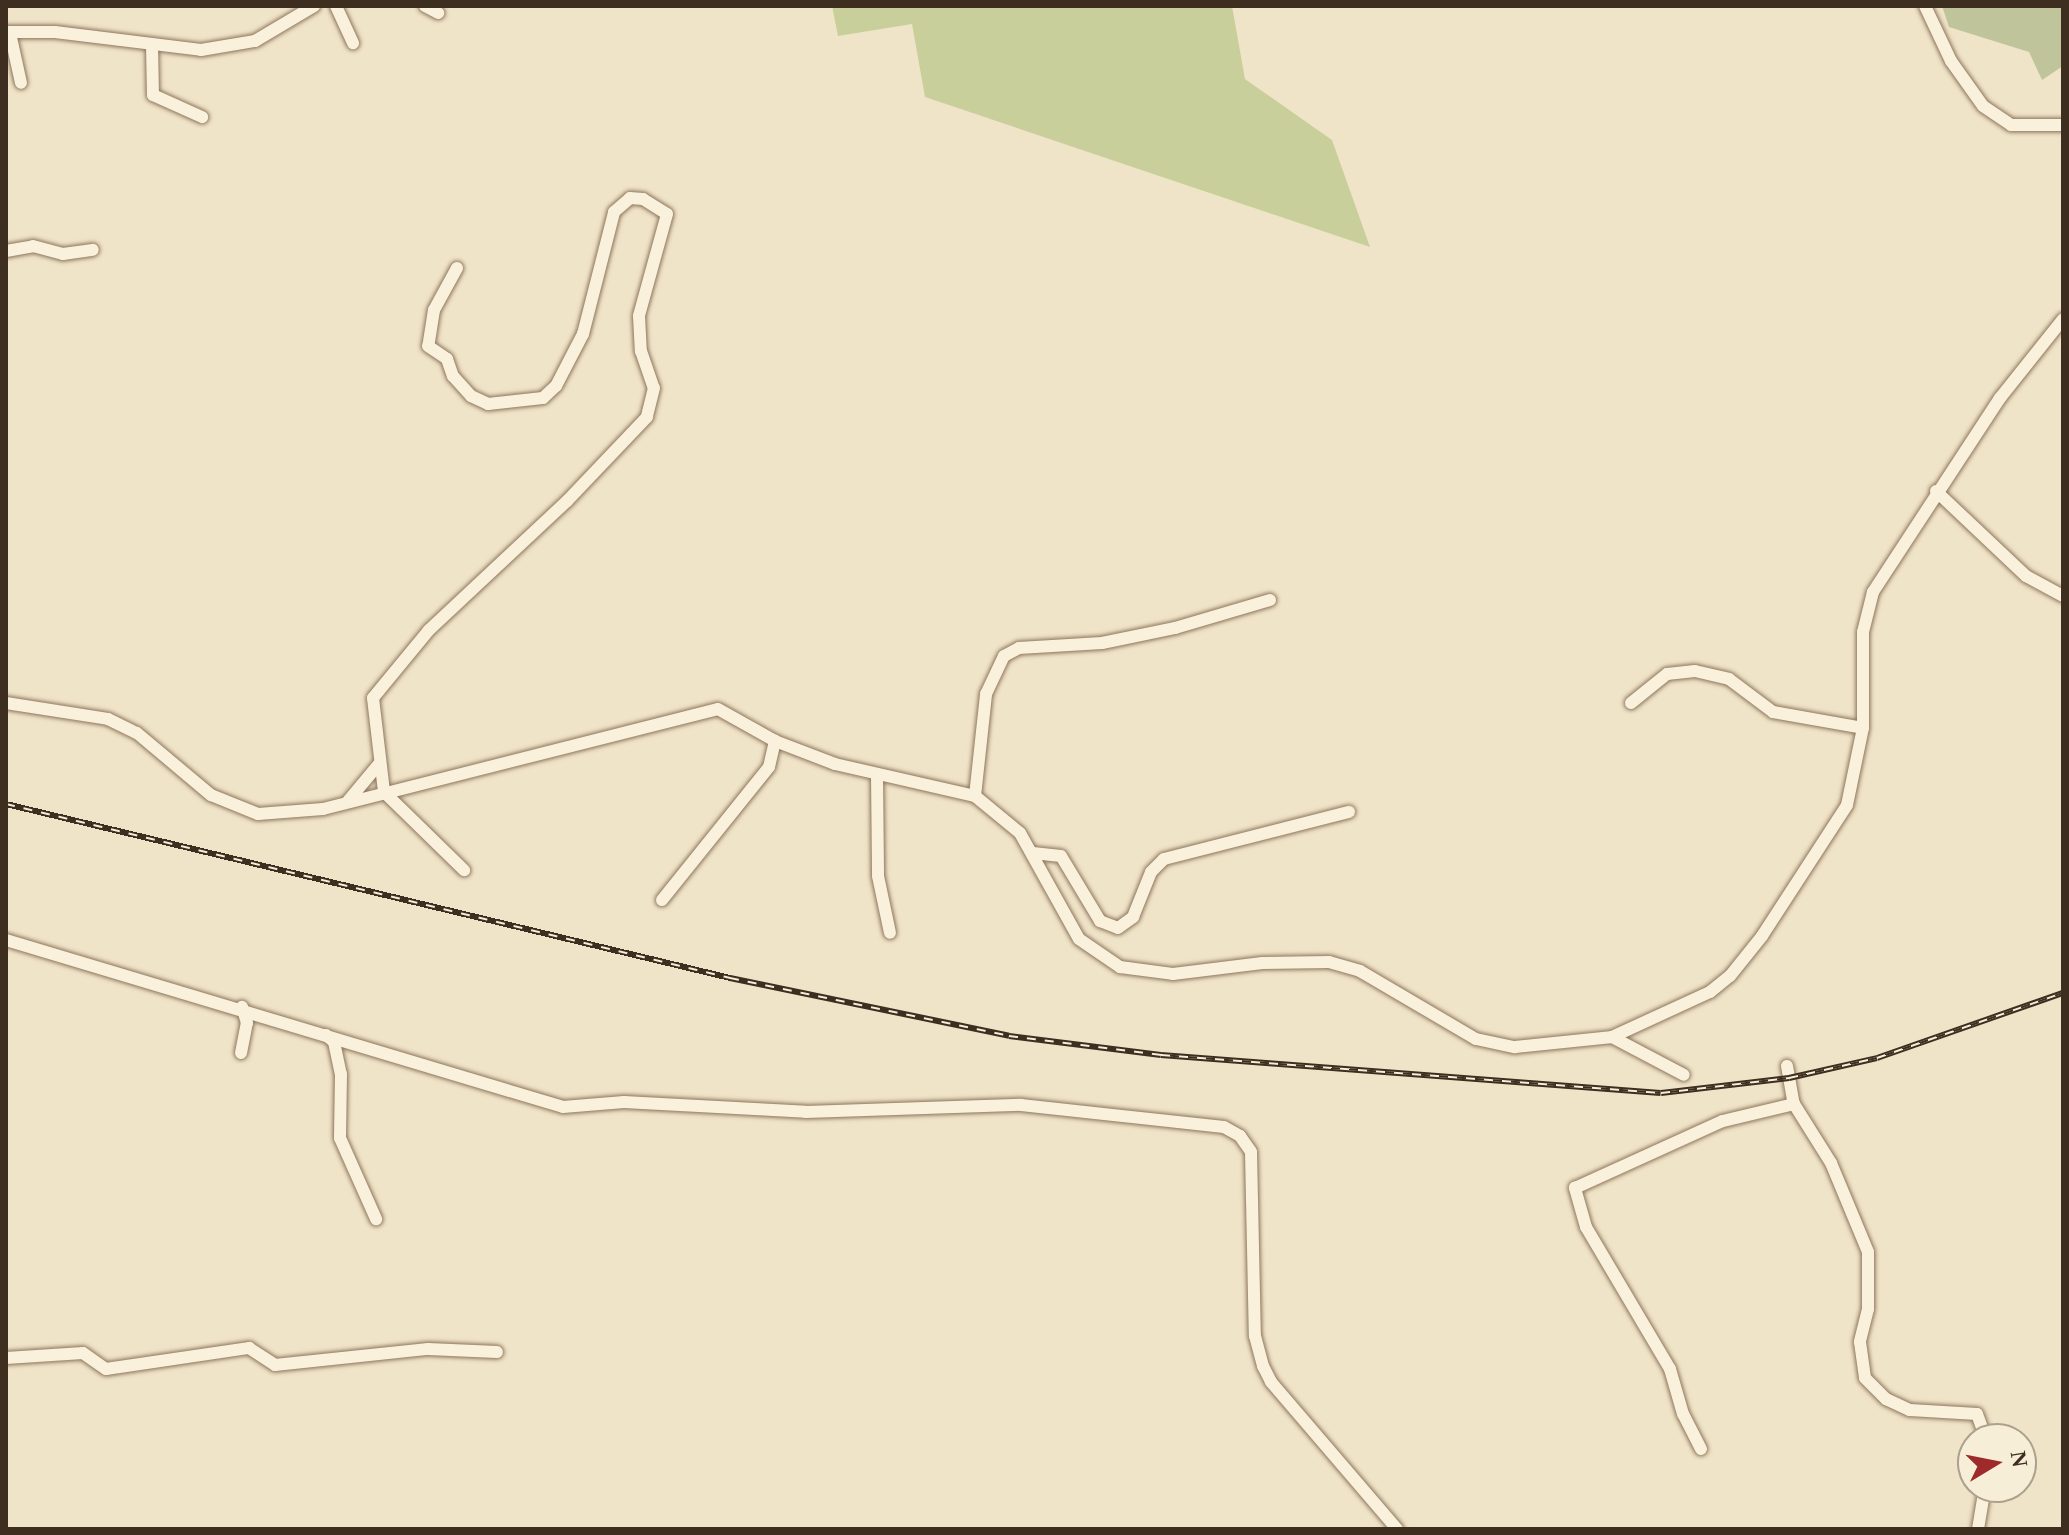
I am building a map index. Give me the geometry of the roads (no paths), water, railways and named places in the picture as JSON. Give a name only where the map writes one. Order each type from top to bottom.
[{"type":"street","points":[[21,83],[8,33],[55,32],[201,50],[255,41],[314,6]]},
{"type":"street","points":[[336,6],[353,43]]},
{"type":"street","points":[[425,6],[438,13]]},
{"type":"street","points":[[1925,6],[1951,61],[1983,106],[2011,125],[2063,125]]},
{"type":"street","points":[[152,44],[153,95],[202,117]]},
{"type":"street","points":[[457,268],[434,310],[428,346],[447,359],[453,376],[471,396],[488,404],[529,401],[556,386],[583,334],[614,212],[630,198],[643,199],[667,214],[639,316],[641,351],[654,388],[647,417],[429,630],[377,693],[373,717],[384,792],[464,870]]},
{"type":"street","points":[[6,251],[33,246],[63,254],[93,250]]},
{"type":"street","points":[[6,703],[108,719],[137,733],[211,795],[250,813],[303,812],[345,803],[703,708],[718,709],[775,741],[877,775],[975,796],[998,811],[1033,853],[1079,939],[1120,967],[1173,974],[1262,963],[1329,962],[1360,971],[1476,1039],[1498,1045],[1612,1037],[1710,992],[1738,966],[1847,805],[1863,728],[1867,610],[1936,491],[2000,398],[2063,319]]},
{"type":"street","points":[[1936,491],[2026,576],[2063,596]]},
{"type":"street","points":[[975,796],[986,694],[1004,656],[1019,648],[1102,643],[1175,628],[1270,600]]},
{"type":"street","points":[[1631,703],[1667,674],[1695,671],[1729,679],[1773,712],[1863,728]]},
{"type":"street","points":[[662,900],[769,767],[775,741]]},
{"type":"street","points":[[345,803],[379,764]]},
{"type":"street","points":[[877,775],[878,876],[890,933]]},
{"type":"street","points":[[1033,853],[1061,856],[1100,921],[1118,928],[1133,917],[1151,872],[1164,859],[1349,812]]},
{"type":"street","points":[[6,940],[242,1007],[323,1033],[364,1051],[423,1062],[544,1102],[581,1109],[624,1102],[806,1112],[1021,1105],[1182,1119],[1224,1127],[1240,1136],[1251,1152],[1253,1310],[1263,1366],[1271,1382],[1397,1529]]},
{"type":"street","points":[[241,1053],[247,1023],[242,1007]]},
{"type":"street","points":[[323,1033],[334,1042],[341,1074],[340,1138],[376,1219]]},
{"type":"street","points":[[1612,1037],[1684,1075]]},
{"type":"street","points":[[1787,1066],[1794,1104],[1831,1163],[1868,1252],[1868,1309],[1860,1342],[1865,1378],[1886,1399],[1910,1410],[1977,1414],[1980,1423]]},
{"type":"street","points":[[1701,1449],[1683,1414],[1670,1369],[1586,1227],[1575,1188],[1723,1121],[1794,1104]]},
{"type":"street","points":[[6,1358],[83,1353],[106,1369],[249,1348],[275,1365],[428,1349],[497,1352]]},
{"type":"street","points":[[1978,1529],[1982,1503]]},
{"type":"railway","points":[[6,804],[730,978],[1009,1036],[1161,1055],[1661,1093],[1789,1078],[1877,1058],[2063,993]]}]
